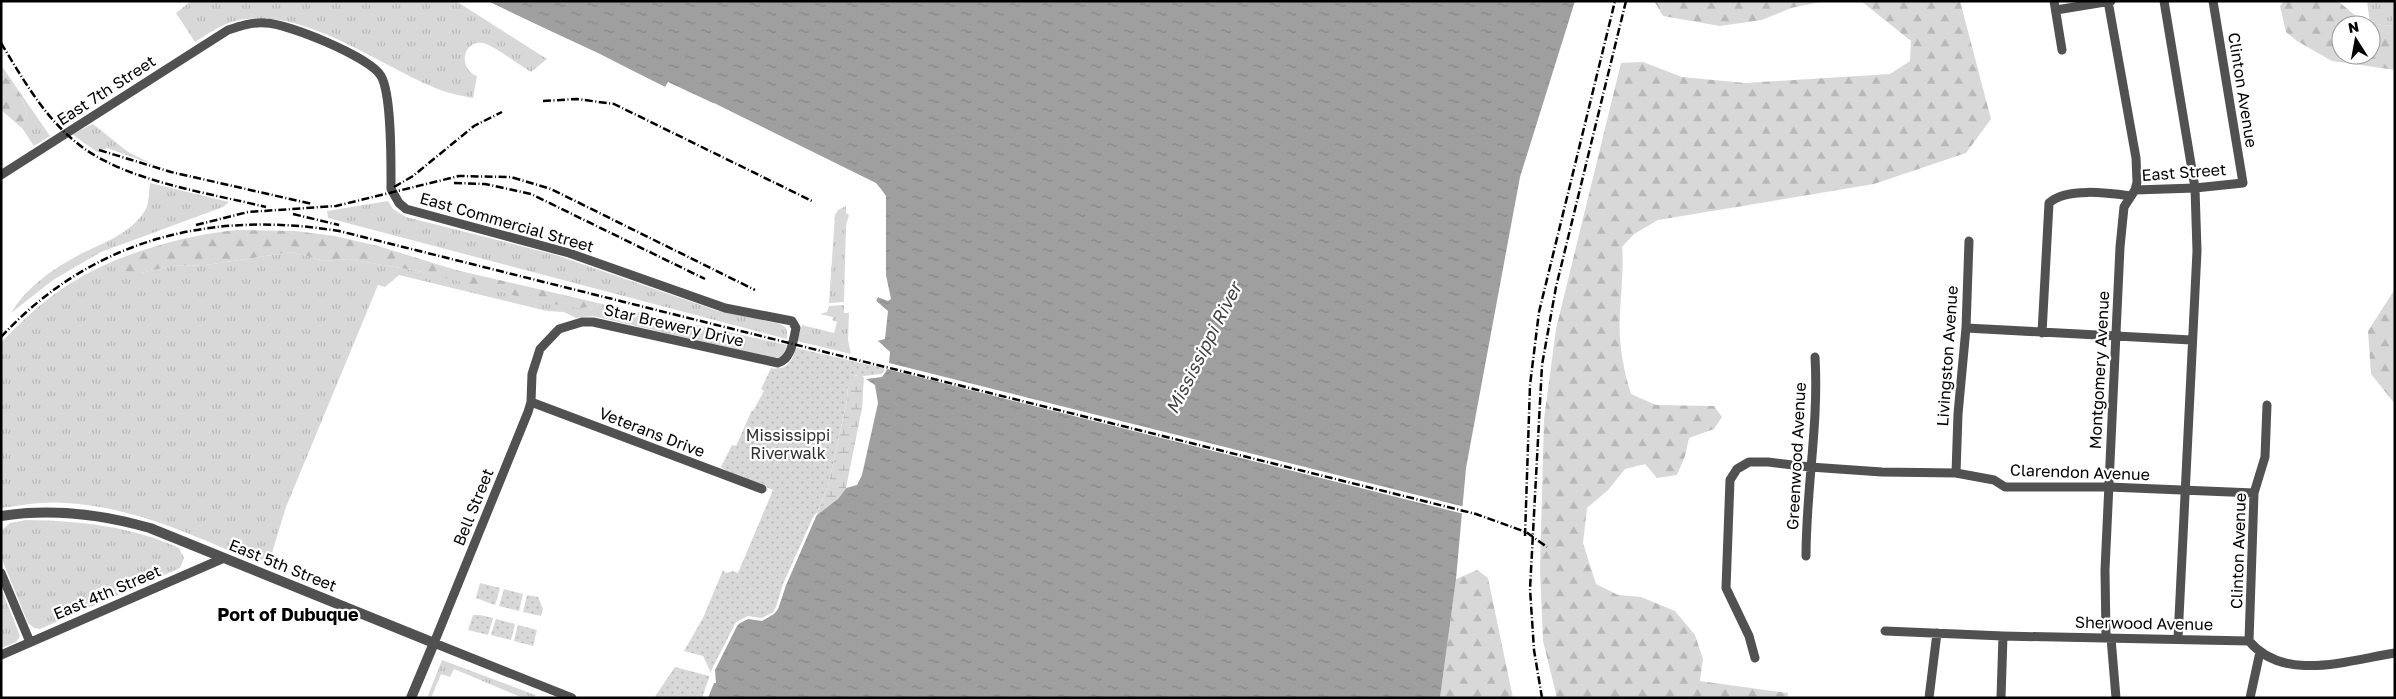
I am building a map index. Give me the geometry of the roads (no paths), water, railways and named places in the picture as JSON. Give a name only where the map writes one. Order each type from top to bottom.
[{"type":"street","points":[[2062,50],[2055,6],[2109,1]]},
{"type":"street","name":"Montgomery Avenue","points":[[2109,1],[2136,158],[2137,182],[2133,193],[2124,207],[2122,216],[2105,570],[2108,637],[2116,698]]},
{"type":"street","points":[[2164,1],[2196,188],[2197,251],[2191,340],[2178,638]]},
{"type":"street","name":"Clinton Avenue","points":[[2213,1],[2243,183]]},
{"type":"street","name":"East Commercial Street","points":[[228,30],[251,24],[282,25],[322,40],[373,66],[380,74],[386,93],[392,166],[391,189],[399,203],[406,209],[569,253],[725,308],[788,319],[792,321],[796,328],[790,352],[782,362]]},
{"type":"street","name":"East 7th Street","points":[[1,175],[228,30]]},
{"type":"street","name":"East Street","points":[[2042,333],[2049,203],[2058,197],[2098,192],[2133,193],[2243,183]]},
{"type":"street","name":"Livingston Avenue","points":[[1956,473],[1966,328],[1969,241]]},
{"type":"street","name":"Star Brewery Drive","points":[[559,329],[593,322],[773,363],[782,362]]},
{"type":"street","points":[[1966,328],[2191,340]]},
{"type":"street","name":"Bell Street","points":[[411,698],[530,402],[534,366],[545,342],[559,329]]},
{"type":"street","name":"Greenwood Avenue","points":[[1806,556],[1806,516],[1816,415],[1815,357]]},
{"type":"street","name":"Veterans Drive","points":[[530,402],[762,489]]},
{"type":"street","name":"Clinton Avenue","points":[[2249,641],[2254,493],[2264,464],[2267,405]]},
{"type":"street","name":"Clarendon Avenue","points":[[1755,658],[1749,636],[1726,588],[1729,485],[1732,474],[1749,462],[1882,472],[1956,473],[1994,480],[2005,487],[2109,487],[2254,493]]},
{"type":"street","name":"East 5th Street","points":[[1,516],[58,512],[108,517],[169,534],[572,698]]},
{"type":"street","name":"East 4th Street","points":[[1,655],[224,558]]},
{"type":"street","points":[[1,573],[30,642]]},
{"type":"street","name":"Sherwood Avenue","points":[[1885,631],[2003,636],[2178,638],[2249,641]]},
{"type":"street","points":[[1929,698],[1937,633]]},
{"type":"street","points":[[2001,698],[2003,636]]},
{"type":"street","points":[[2249,641],[2260,652],[2293,664],[2308,667],[2395,652]]},
{"type":"street","points":[[2250,698],[2260,652]]},
{"type":"water","name":"Mississippi River","points":[[488,1],[1575,1],[1520,177],[1466,468],[1456,579],[1440,698],[704,698],[729,637],[740,623],[745,620],[753,618],[762,620],[778,608],[816,516],[838,499],[848,486],[859,436],[865,379],[882,376],[886,372],[890,352],[877,340],[881,305],[876,301],[878,297],[883,299],[881,201],[873,187],[713,103],[668,82],[665,87]]},
{"type":"railway","points":[[1525,536],[1530,385],[1539,312],[1615,1]]},
{"type":"railway","points":[[1542,698],[1534,650],[1530,589],[1542,365],[1556,287],[1626,1]]},
{"type":"railway","points":[[1,43],[35,97],[54,121],[65,133],[96,156],[118,167],[167,184],[266,207]]},
{"type":"railway","points":[[543,101],[577,99],[614,104],[812,201]]},
{"type":"railway","points":[[394,187],[413,176],[474,126],[502,112]]},
{"type":"railway","points":[[99,150],[171,172],[312,204]]},
{"type":"railway","points":[[196,225],[248,212],[336,206],[459,176],[511,177],[551,189],[755,290]]},
{"type":"railway","points":[[454,183],[485,184],[531,194],[705,279]]},
{"type":"railway","points":[[293,214],[339,225]]},
{"type":"railway","points":[[1,337],[36,303],[74,276],[114,255],[156,239],[199,229],[245,225],[291,226],[339,231],[1476,514],[1526,532],[1547,547]]},
{"type":"district","name":"Port of Dubuque","points":[[288,614]]},
{"type":"park label","name":"Mississippi Riverwalk","points":[[788,444]]}]
